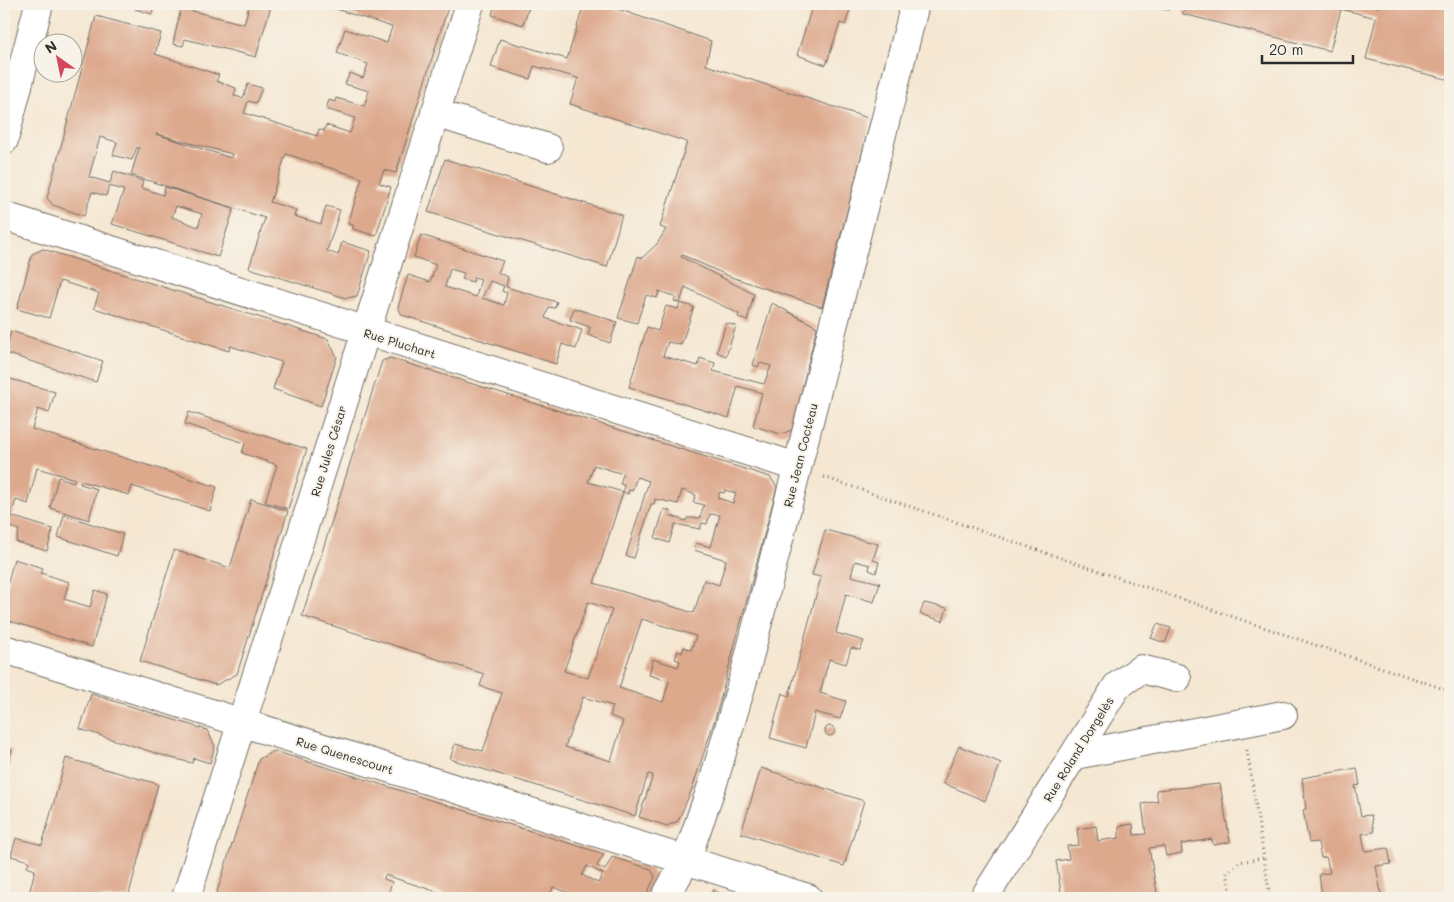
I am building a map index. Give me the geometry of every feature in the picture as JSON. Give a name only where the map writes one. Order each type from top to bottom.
[{"type":"street","points":[[4,140],[39,4]]},
{"type":"street","name":"Rue Jules César","points":[[186,898],[243,724],[365,332],[470,4]]},
{"type":"street","name":"Rue Jean Cocteau","points":[[665,898],[686,860],[714,780],[742,682],[914,4]]},
{"type":"street","points":[[435,113],[548,148]]},
{"type":"street","name":"Rue Pluchart","points":[[4,216],[797,468]]},
{"type":"street","name":"Rue Quenescourt","points":[[4,649],[686,860]]},
{"type":"street","name":"Rue Roland Dorgelès","points":[[984,898],[1118,686],[1141,669],[1177,678]]},
{"type":"street","points":[[1074,755],[1283,715]]},
{"type":"street","points":[[686,860],[808,898]]},
{"type":"street","points":[[1004,868],[1008,898]]},
{"type":"path","points":[[797,468],[1450,691]]},
{"type":"path","points":[[1243,723],[1270,897],[1263,898]]},
{"type":"path","points":[[1232,898],[1227,873],[1239,862],[1264,858]]},
{"type":"building","points":[[136,4],[159,4],[158,7],[154,6],[152,14],[135,9]]},
{"type":"building","points":[[242,4],[271,6],[256,57],[185,39],[183,46],[173,44],[181,8],[244,24],[249,6]]},
{"type":"building","points":[[337,4],[449,4],[396,173],[384,170],[379,183],[391,187],[376,236],[353,229],[353,225],[348,224],[362,178],[286,154],[270,202],[296,210],[294,216],[321,224],[326,206],[340,210],[327,251],[338,255],[342,242],[371,251],[357,296],[346,298],[249,268],[265,218],[234,208],[218,257],[112,224],[124,190],[109,186],[106,196],[92,192],[84,216],[53,205],[47,198],[78,82],[82,82],[82,68],[96,16],[161,33],[155,54],[219,75],[216,81],[236,88],[234,96],[243,98],[248,84],[262,88],[256,103],[248,101],[244,113],[317,136],[319,129],[324,131],[326,125],[350,133],[355,118],[326,109],[329,100],[335,102],[336,98],[364,106],[369,91],[345,84],[350,73],[363,78],[368,64],[337,53],[345,29],[387,43],[392,27],[336,9]],"holes":[[[156,134],[232,154],[231,158]],[[100,137],[117,142],[113,155],[132,160],[137,147],[139,148],[131,175],[231,207],[165,187],[163,195],[141,188],[143,181],[114,171],[110,183],[89,177]],[[176,206],[202,214],[198,227],[172,217]]]},
{"type":"building","points":[[495,4],[530,4],[523,25],[492,15]]},
{"type":"building","points":[[584,4],[603,4],[711,41],[706,65],[871,119],[822,307],[731,277],[682,255],[681,257],[754,294],[747,321],[738,317],[739,314],[685,287],[680,303],[674,301],[676,297],[659,291],[657,298],[646,295],[637,323],[618,318],[638,256],[642,258],[657,244],[666,229],[660,227],[687,142],[570,104],[578,78],[534,66],[530,79],[491,67],[500,39],[567,59]]},
{"type":"building","points":[[813,4],[852,4],[845,25],[840,23],[826,65],[797,55]]},
{"type":"building","points":[[1145,4],[1171,4],[1169,10]]},
{"type":"building","points":[[1179,4],[1367,4],[1379,7],[1380,4],[1450,4],[1450,80],[1366,59],[1376,18],[1341,9],[1330,51],[1183,14],[1184,6]]},
{"type":"building","points":[[445,159],[622,215],[607,267],[428,212]]},
{"type":"building","points":[[421,235],[503,261],[498,273],[508,277],[506,287],[557,302],[555,308],[549,307],[545,318],[582,330],[576,349],[562,344],[556,364],[402,315],[398,307],[408,275],[430,282],[436,265],[414,257]],"holes":[[[450,269],[464,273],[462,279],[473,282],[474,277],[481,279],[476,297],[445,287]],[[490,281],[504,286],[502,291],[507,293],[504,305],[482,298]]]},
{"type":"building","points":[[43,249],[328,339],[337,357],[321,406],[273,389],[282,362],[230,346],[229,351],[94,308],[99,293],[60,281],[49,318],[17,309],[32,254]]},
{"type":"building","points":[[680,303],[694,307],[681,345],[668,342],[663,356],[698,366],[700,358],[715,363],[713,371],[764,384],[771,366],[760,363],[758,367],[753,365],[772,303],[817,327],[792,430],[781,434],[753,426],[762,393],[738,386],[729,418],[629,387],[647,327],[658,331],[666,306],[678,309]]},
{"type":"building","points":[[574,308],[617,322],[610,343],[588,335],[590,327],[570,320]]},
{"type":"building","points":[[726,323],[736,326],[726,356],[717,352]]},
{"type":"building","points":[[11,331],[103,361],[96,382],[5,353]]},
{"type":"building","points":[[390,358],[770,477],[777,487],[715,719],[692,789],[678,821],[667,826],[639,817],[653,775],[648,774],[635,816],[450,759],[455,744],[483,751],[502,693],[480,686],[484,674],[302,616],[382,361]],"holes":[[[594,465],[623,474],[620,484],[624,485],[623,492],[588,482]],[[637,477],[649,481],[626,556],[634,558],[651,504],[654,504],[655,499],[678,504],[682,490],[696,495],[693,502],[704,505],[700,518],[687,518],[686,521],[669,515],[670,511],[664,509],[655,538],[669,543],[675,524],[700,529],[702,523],[707,524],[710,514],[720,515],[711,547],[696,543],[694,550],[726,560],[719,585],[704,580],[694,613],[594,583],[623,492],[628,494],[629,490],[632,491]],[[725,490],[736,493],[733,503],[718,498],[720,492],[724,493]],[[588,602],[612,610],[588,678],[564,671]],[[642,619],[696,636],[691,650],[684,647],[682,653],[678,651],[675,659],[680,661],[678,667],[653,659],[649,675],[669,681],[663,702],[619,688]],[[583,697],[613,706],[610,716],[623,721],[611,761],[565,747]]]},
{"type":"building","points":[[4,377],[55,392],[49,413],[38,409],[32,429],[217,487],[210,511],[132,486],[129,495],[81,481],[80,484],[97,489],[89,520],[50,508],[58,477],[74,482],[75,479],[37,468],[28,504],[16,500],[11,516],[53,529],[47,551],[16,542],[19,530],[4,525]]},
{"type":"building","points":[[189,412],[307,449],[288,509],[265,502],[277,465],[242,453],[245,443],[185,424]]},
{"type":"building","points":[[251,499],[288,511],[237,674],[216,685],[140,661],[174,550],[230,568]]},
{"type":"building","points":[[64,515],[123,534],[117,556],[58,537]]},
{"type":"building","points":[[825,530],[878,544],[873,560],[879,562],[876,573],[869,570],[870,565],[855,561],[851,576],[880,583],[874,602],[846,594],[836,633],[864,641],[860,650],[851,648],[846,664],[829,659],[820,693],[846,701],[840,719],[815,712],[806,748],[770,738],[782,693],[789,696],[821,577],[812,575]]},
{"type":"building","points":[[14,559],[43,568],[41,573],[69,582],[64,599],[90,607],[95,590],[107,594],[92,647],[4,619],[4,585],[7,586]]},
{"type":"building","points":[[924,603],[947,608],[943,621],[920,614]]},
{"type":"building","points":[[1157,624],[1171,628],[1165,643],[1151,638]]},
{"type":"building","points":[[91,694],[207,730],[215,746],[210,763],[194,758],[192,763],[168,757],[80,729]]},
{"type":"building","points":[[828,726],[832,726],[835,731],[834,735],[828,736],[825,733],[825,729]]},
{"type":"building","points":[[959,746],[1001,763],[985,801],[943,783]]},
{"type":"building","points":[[4,748],[12,750],[4,780]]},
{"type":"building","points":[[274,751],[604,854],[597,866],[605,870],[612,857],[651,869],[655,877],[645,898],[582,898],[553,887],[549,898],[456,898],[385,875],[384,879],[392,882],[387,898],[215,898],[259,759]],"holes":[[[587,866],[603,874],[598,883],[582,875]]]},
{"type":"building","points":[[66,758],[158,784],[128,898],[28,898],[35,870],[27,867],[29,861],[11,856],[16,838],[42,845]]},
{"type":"building","points":[[761,768],[864,801],[844,866],[741,833]]},
{"type":"building","points":[[1357,768],[1360,785],[1355,786],[1361,816],[1371,815],[1374,832],[1362,834],[1365,851],[1388,848],[1391,864],[1376,866],[1382,898],[1322,898],[1319,874],[1330,873],[1326,857],[1321,858],[1318,842],[1309,843],[1303,810],[1306,809],[1302,778]]},
{"type":"building","points":[[1220,784],[1230,842],[1213,845],[1212,839],[1181,844],[1182,853],[1166,856],[1164,846],[1149,848],[1157,893],[1145,895],[1145,898],[1062,898],[1056,861],[1069,859],[1067,846],[1079,845],[1077,829],[1096,826],[1098,841],[1119,838],[1119,826],[1133,824],[1134,835],[1146,834],[1142,804],[1158,801],[1156,790]]},
{"type":"building","points":[[713,890],[727,898],[708,898]]}]
